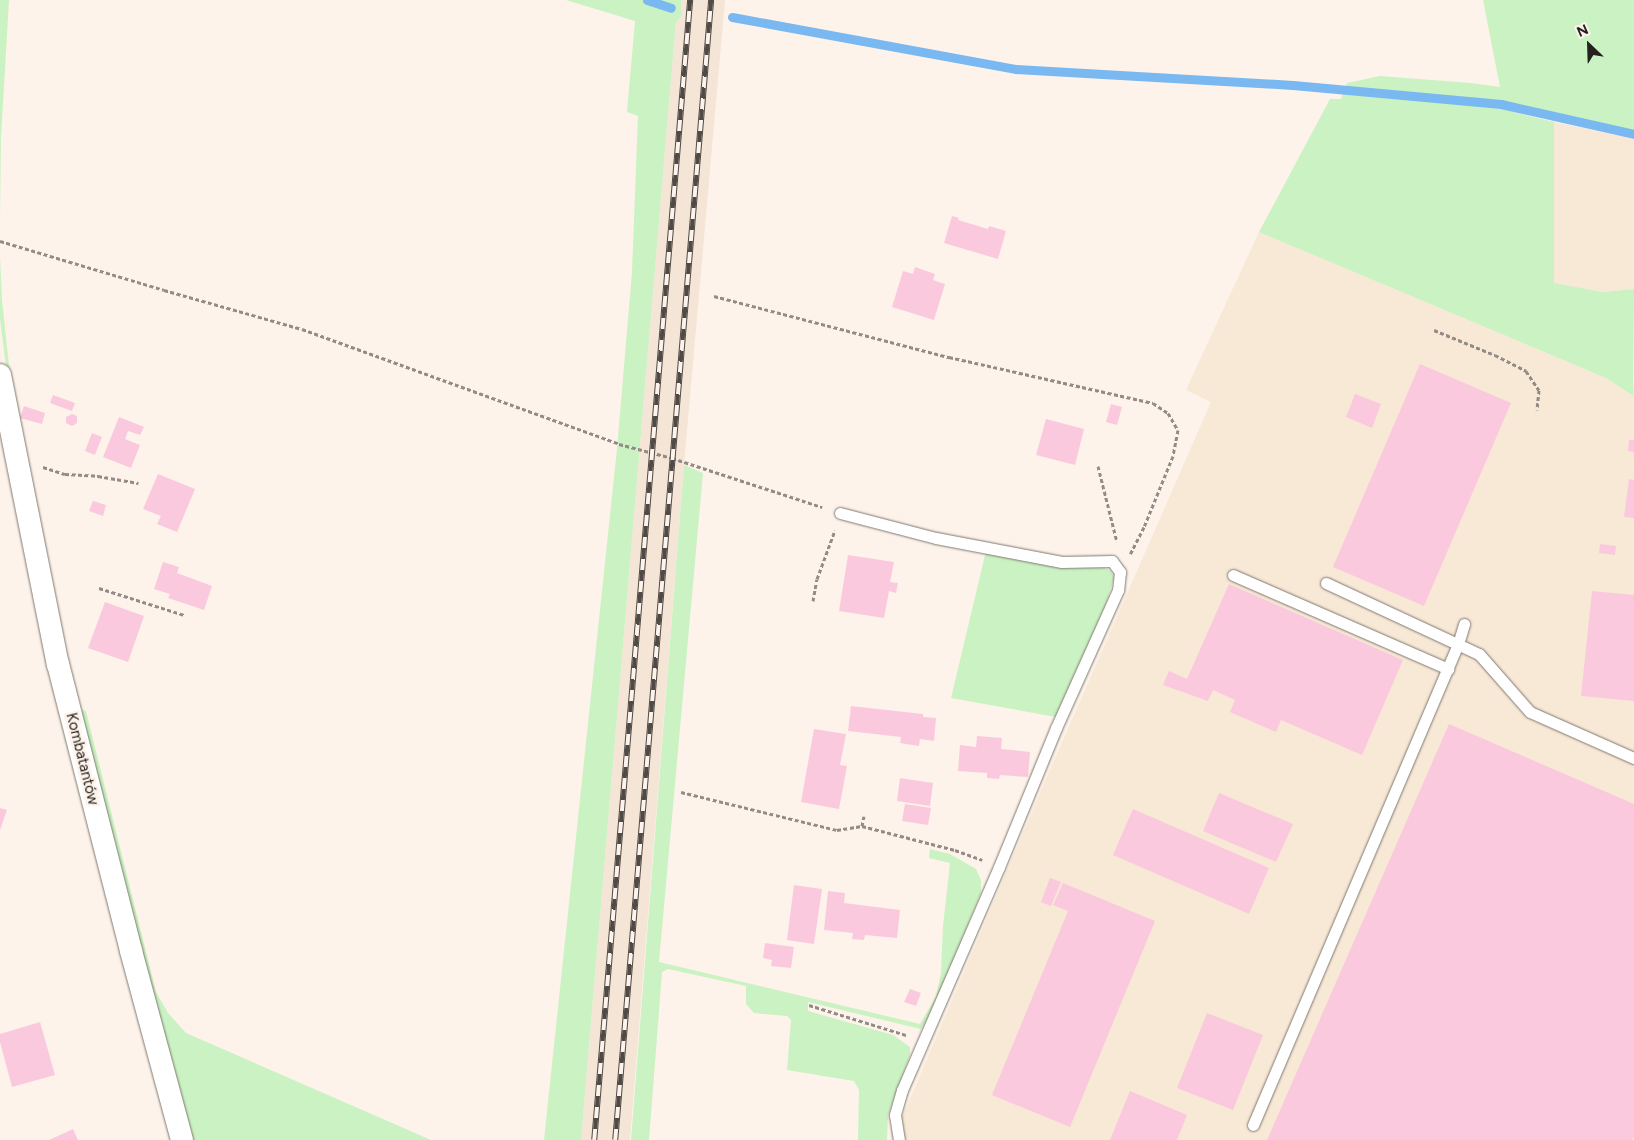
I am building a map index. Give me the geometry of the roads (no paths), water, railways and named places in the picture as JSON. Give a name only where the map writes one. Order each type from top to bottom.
[{"type":"street","name":"Kombatantów","points":[[0,374],[58,664],[131,951],[182,1140]]},
{"type":"lane","points":[[840,513],[936,538],[1062,562],[1112,561],[1120,572],[1118,590],[1056,728],[999,867],[902,1090],[895,1115],[899,1140]]},
{"type":"lane","points":[[1233,576],[1448,669]]},
{"type":"lane","points":[[1326,583],[1479,654],[1530,712],[1634,758]]},
{"type":"lane","points":[[1253,1124],[1448,669],[1464,624]]},
{"type":"waterway","points":[[647,0],[671,8]]},
{"type":"waterway","points":[[732,17],[1016,69],[1293,85],[1501,104],[1634,134]]},
{"type":"railway","points":[[594,1140],[690,0]]},
{"type":"railway","points":[[615,1140],[711,0]]}]
